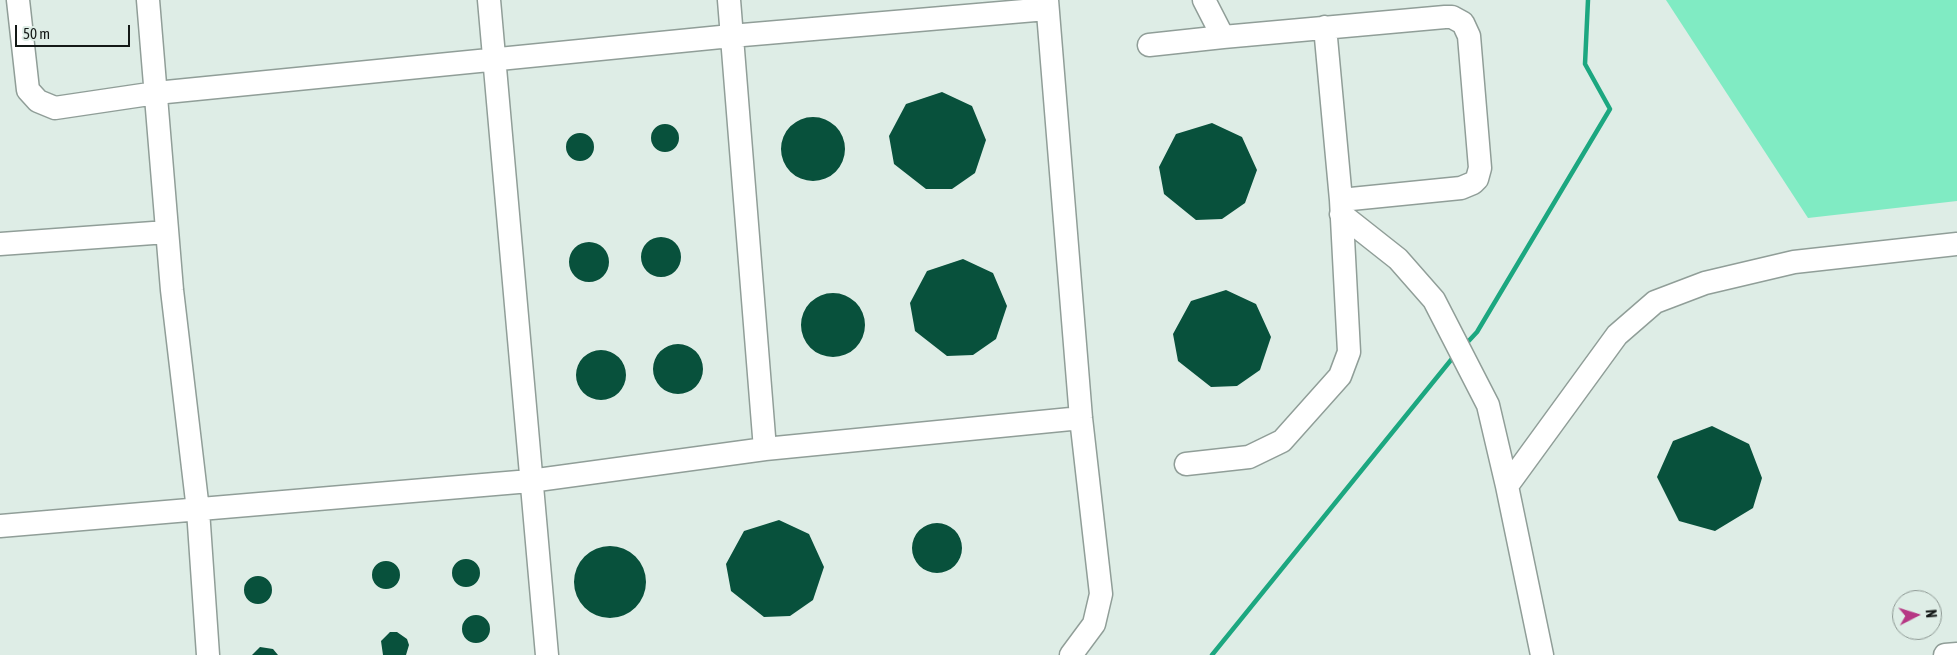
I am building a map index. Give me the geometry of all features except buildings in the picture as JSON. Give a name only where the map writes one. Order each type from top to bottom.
[{"type":"lane","points":[[18,0],[28,90],[38,101],[55,108],[156,94],[1047,4],[1081,418],[1101,594],[1094,624],[1071,655]]},
{"type":"lane","points":[[148,0],[172,290],[198,510],[208,655]]},
{"type":"lane","points":[[489,0],[530,481],[547,655]]},
{"type":"lane","points":[[729,0],[765,449]]},
{"type":"lane","points":[[1204,0],[1223,37]]},
{"type":"lane","points":[[1149,45],[1325,27],[1452,17],[1463,23],[1469,36],[1480,168],[1477,179],[1461,188],[1341,207]]},
{"type":"lane","points":[[1186,464],[1248,457],[1282,441],[1340,376],[1350,352],[1341,207],[1325,27]]},
{"type":"lane","points":[[1341,207],[1398,259],[1434,300],[1488,405],[1542,655]]},
{"type":"lane","points":[[0,244],[167,232]]},
{"type":"lane","points":[[1507,486],[1617,335],[1655,302],[1705,283],[1794,262],[1957,244]]},
{"type":"lane","points":[[0,526],[530,481],[765,449],[1081,418]]},
{"type":"lane","points":[[1945,655],[1957,654]]},
{"type":"green space","points":[[1666,0],[1957,0],[1957,201],[1808,218]]},
{"type":"waterway","points":[[1464,346],[1477,332],[1610,109],[1585,64],[1588,0]]},
{"type":"waterway","points":[[1212,655],[1455,355]]}]
